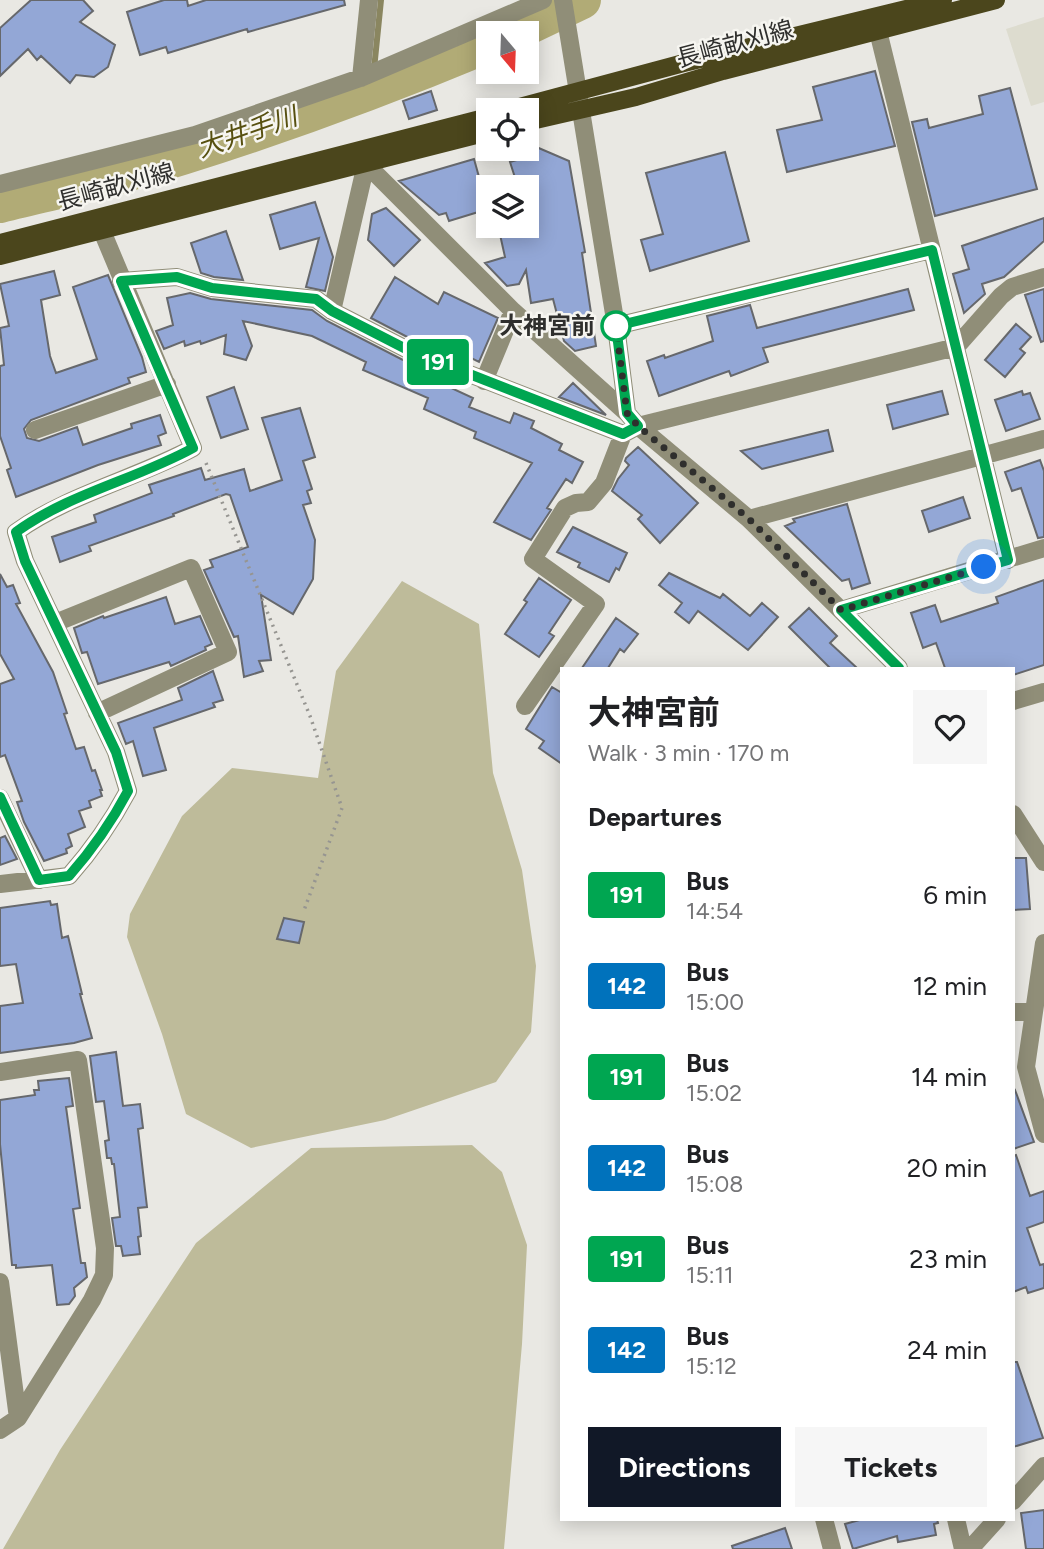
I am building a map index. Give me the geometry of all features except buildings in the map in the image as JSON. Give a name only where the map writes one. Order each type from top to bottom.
[{"type":"main road","name":"長崎畝刈線","points":[[539,101],[943,0]]},
{"type":"main road","name":"長崎畝刈線","points":[[539,119],[996,0]]},
{"type":"main road","name":"長崎畝刈線","points":[[0,243],[476,120]]},
{"type":"main road","name":"長崎畝刈線","points":[[0,256],[476,135]]},
{"type":"street","points":[[362,77],[369,0]]},
{"type":"street","points":[[0,184],[195,135],[362,77],[543,0]]},
{"type":"street","points":[[525,706],[596,604],[533,559],[565,508],[588,502],[604,484],[629,424],[616,326],[563,0]]},
{"type":"street","points":[[878,31],[1008,560]]},
{"type":"street","points":[[332,311],[366,164]]},
{"type":"street","points":[[366,164],[629,424],[749,519],[898,667]]},
{"type":"street","points":[[0,884],[69,876],[91,852],[115,817],[128,791],[116,752],[25,561],[8,532],[193,448],[102,231]]},
{"type":"street","points":[[616,326],[932,250]]},
{"type":"street","points":[[121,281],[177,277],[212,288],[316,299],[332,311],[408,350],[484,381],[629,424],[956,347],[1012,287],[1044,277]]},
{"type":"street","points":[[484,381],[513,311]]},
{"type":"street","points":[[35,430],[167,384]]},
{"type":"street","points":[[749,519],[1044,439]]},
{"type":"street","points":[[841,610],[1044,548]]},
{"type":"street","points":[[55,624],[191,568],[228,652],[97,713]]},
{"type":"street","points":[[1015,700],[1044,692]]},
{"type":"street","points":[[0,797],[39,880]]},
{"type":"street","points":[[1015,817],[1044,862]]},
{"type":"street","points":[[1044,943],[1026,1067],[1044,1134]]},
{"type":"street","points":[[1015,1012],[1033,1012]]},
{"type":"street","points":[[0,1072],[78,1060],[105,1248],[104,1275],[92,1300],[18,1419],[0,1430]]},
{"type":"street","points":[[0,1282],[18,1419]]},
{"type":"street","points":[[1015,1499],[1044,1466]]},
{"type":"street","points":[[825,1521],[832,1549]]},
{"type":"street","points":[[956,1521],[963,1549]]},
{"type":"street","points":[[970,1549],[995,1521]]},
{"type":"path","points":[[193,448],[203,457],[310,716],[342,808],[303,913]]},
{"type":"shaded area","points":[[1044,17],[1044,102],[1031,106],[1006,29]]},
{"type":"shaded area","points":[[402,581],[479,624],[493,773],[522,870],[536,966],[531,1032],[496,1082],[385,1120],[251,1148],[186,1114],[162,1034],[127,937],[130,914],[182,816],[232,768],[318,778],[336,671]]},
{"type":"shaded area","points":[[472,1145],[502,1172],[527,1245],[522,1344],[504,1549],[3,1549],[60,1450],[196,1243],[311,1148]]},
{"type":"waterway","points":[[372,89],[381,0]]},
{"type":"waterway","name":"大井手川","points":[[538,21],[582,0]]},
{"type":"waterway","name":"大井手川","points":[[0,204],[104,179],[259,131],[476,49]]},
{"type":"bus line","name":"191","points":[[0,797],[39,880],[69,876],[91,852],[115,817],[128,791],[116,752],[25,561],[16,532],[36,517],[193,448],[121,281],[177,277],[212,288],[316,299],[332,311],[408,350],[623,434],[638,426],[627,413],[616,326],[932,250],[1008,560],[841,610],[898,667]]},
{"type":"place","name":"大神宮前","points":[[616,326]]},
{"type":"route","points":[[616,326],[627,413],[638,426],[749,519],[841,610],[984,567]]}]
